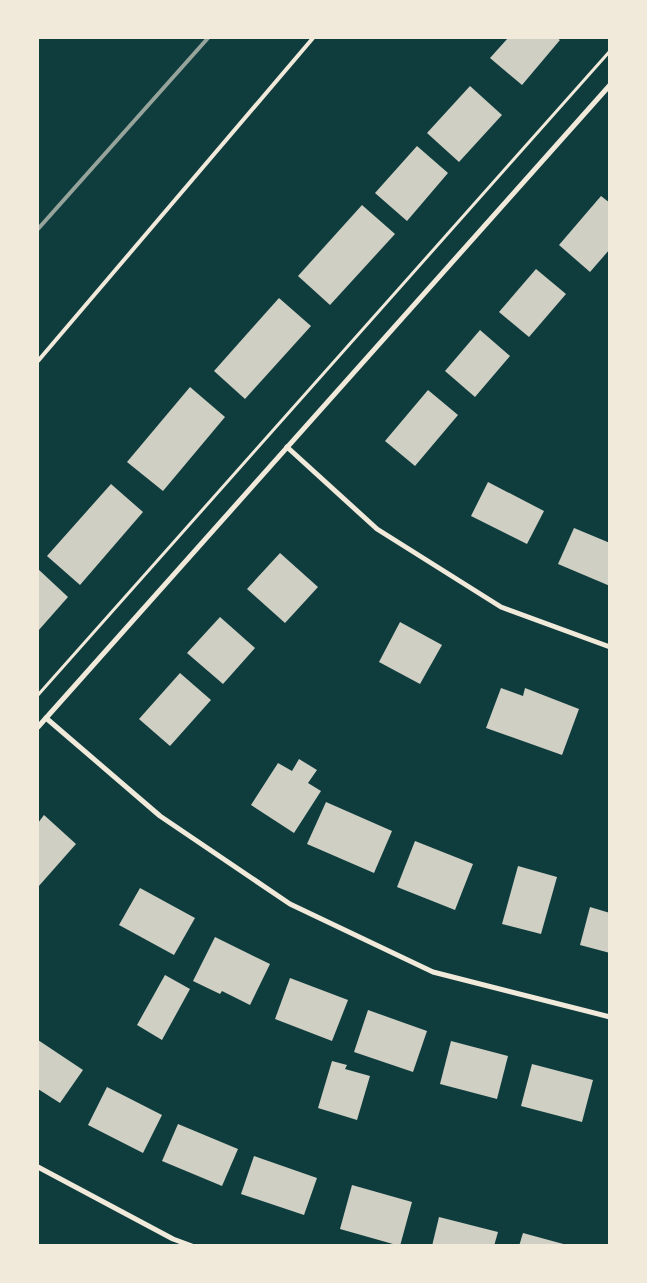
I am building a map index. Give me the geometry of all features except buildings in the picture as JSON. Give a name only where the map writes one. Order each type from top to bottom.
[{"type":"street","points":[[38,727],[610,85]]},
{"type":"street","points":[[287,447],[377,529],[501,607],[610,647]]},
{"type":"street","points":[[46,718],[160,816],[290,904],[433,972],[610,1017]]},
{"type":"street","points":[[38,1167],[173,1239],[192,1246]]},
{"type":"lane","points":[[38,361],[313,38]]},
{"type":"path","points":[[38,695],[610,52]]},
{"type":"railway","points":[[38,229],[208,38]]}]
